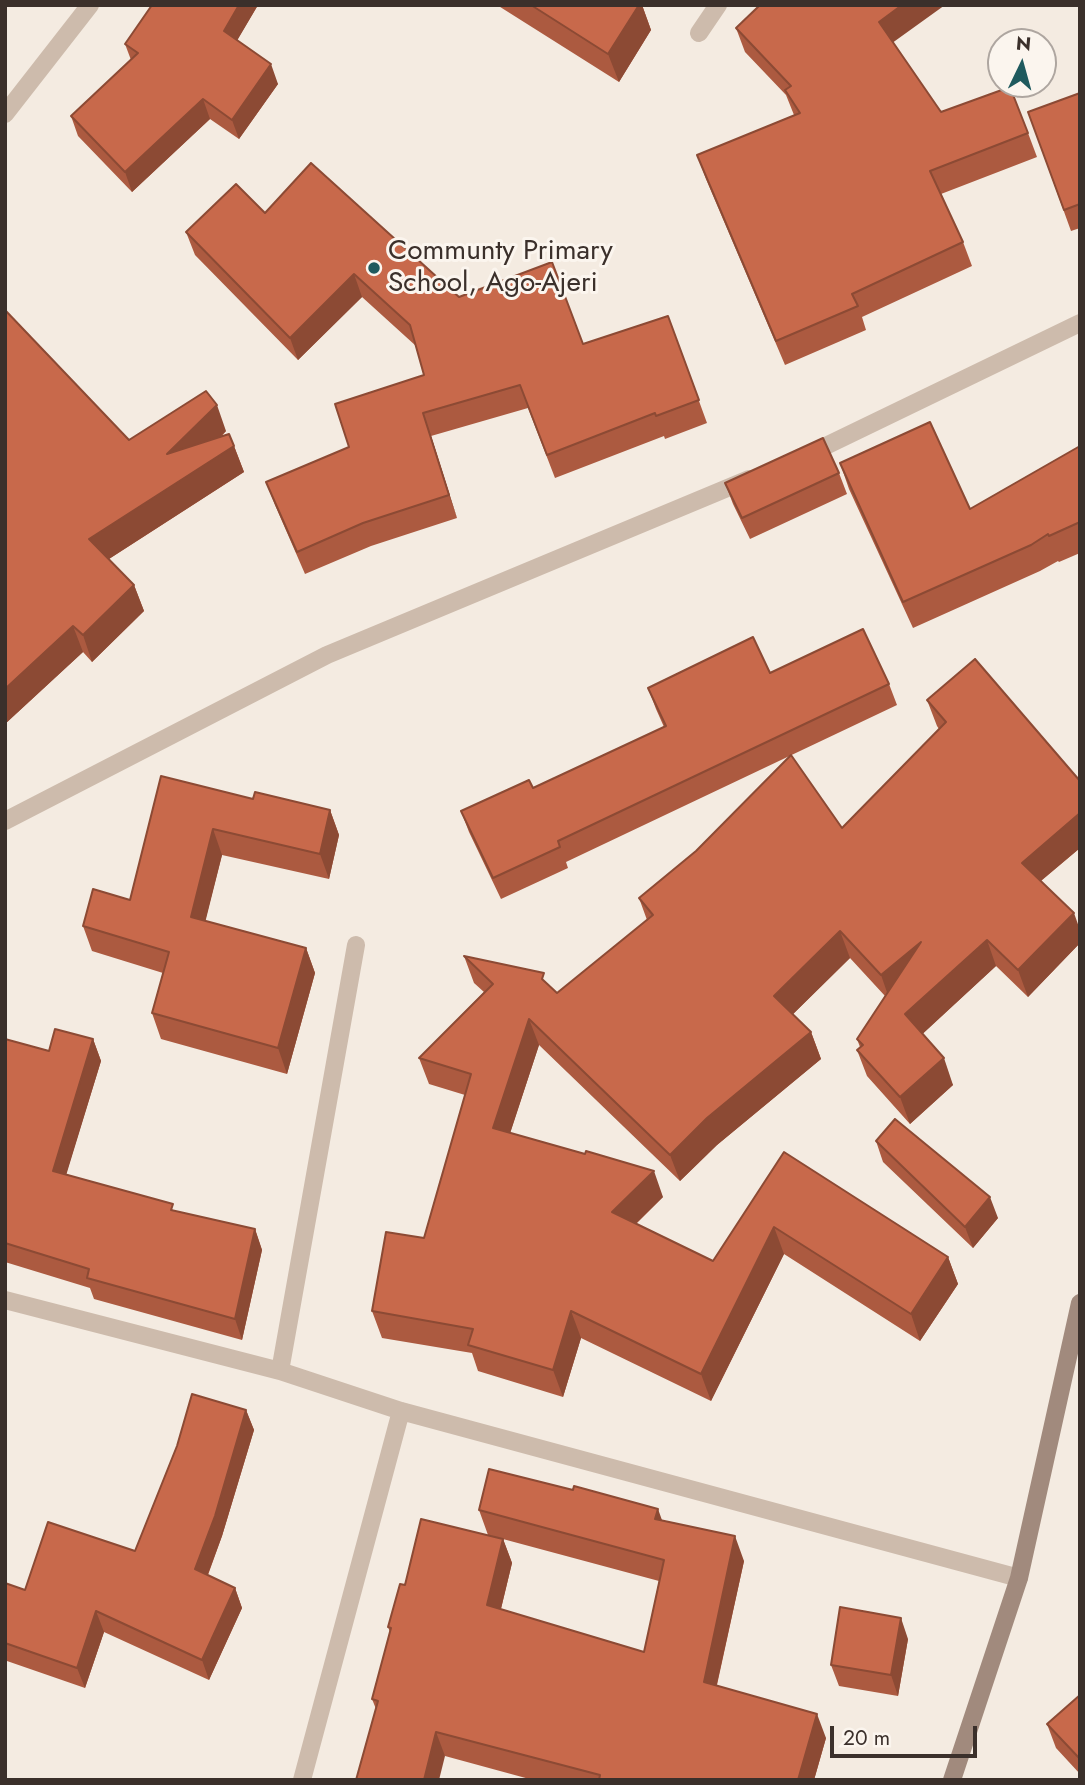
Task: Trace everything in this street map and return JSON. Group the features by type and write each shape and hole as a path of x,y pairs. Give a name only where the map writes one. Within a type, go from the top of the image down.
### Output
{"main road":[{"path":"952,1780 1019,1578 1080,1303"}],"street":[{"path":"5,114 90,5"},
{"path":"699,33 718,5"},
{"path":"796,460 1080,323"},
{"path":"5,821 327,655 771,470"},
{"path":"280,1371 356,945"},
{"path":"5,1300 280,1371 401,1411 1019,1578"},
{"path":"302,1780 401,1411"}],"building":[{"path":"152,5 239,5 224,31 271,64 232,120 203,99 125,172 71,116 138,53 125,44"},
{"path":"531,5 639,5 608,54"},
{"path":"760,5 902,5 879,22 941,112 987,95 987,98 1014,98 1028,133 930,171 963,242 852,294 858,306 776,341 697,155 800,113 785,90 791,86 736,28"},
{"path":"1080,93 1080,204 1064,210 1028,112"},
{"path":"311,163 459,297 552,262 583,344 668,316 699,400 656,416 655,413 547,455 520,385 423,413 449,495 363,523 297,552 266,482 349,447 335,404 424,375 410,325 354,274 290,338 186,232 236,184 265,213"},
{"path":"5,310 129,440 206,391 217,405 167,454 229,434 234,446 89,539 134,585 83,635 73,626 5,689"},
{"path":"930,422 970,509 1080,446 1080,522 1049,536 1048,534 1031,545 903,602 840,463"},
{"path":"823,438 839,473 742,518 725,483"},
{"path":"863,629 889,684 558,841 560,847 493,878 461,811 529,780 533,788 666,726 648,688 753,637 770,673"},
{"path":"975,659 1080,781 1080,813 1022,863 1074,913 1018,970 987,940 905,1014 944,1058 900,1097 857,1050 863,1045 857,1039 921,942 881,975 840,931 774,996 811,1032 707,1118 670,1155 529,1019 493,1128 654,1171 612,1212 713,1261 784,1152 948,1257 911,1314 774,1227 701,1374 571,1311 553,1370 468,1345 473,1329 372,1311 386,1232 424,1238 471,1074 419,1058 493,984 464,956 544,973 542,979 557,993 653,915 639,898 696,851 791,755 842,828 946,722 927,700"},
{"path":"161,776 253,799 255,792 330,810 320,854 213,829 191,917 306,948 278,1048 152,1013 169,952 83,926 93,889 130,900"},
{"path":"55,1029 93,1039 53,1171 173,1204 171,1210 255,1229 235,1319 87,1278 89,1269 5,1243 5,1039 49,1051"},
{"path":"895,1119 990,1197 965,1227 876,1141"},
{"path":"192,1394 246,1410 215,1516 195,1569 235,1588 202,1660 96,1611 77,1668 5,1643 5,1583 25,1590 48,1522 135,1551 177,1446"},
{"path":"489,1469 573,1490 574,1486 658,1509 655,1519 735,1536 704,1682 817,1714 798,1780 599,1780 600,1775 436,1732 424,1780 356,1780 378,1701 372,1699 391,1628 388,1627 400,1584 405,1585 421,1519 503,1539 487,1605 644,1652 664,1560 479,1510"},
{"path":"840,1607 901,1618 891,1675 831,1665"},
{"path":"1080,1695 1080,1759 1047,1724"}],"place":[{"name":"Communty Primary School, Ago-Ajeri","path":"374,268"}]}
